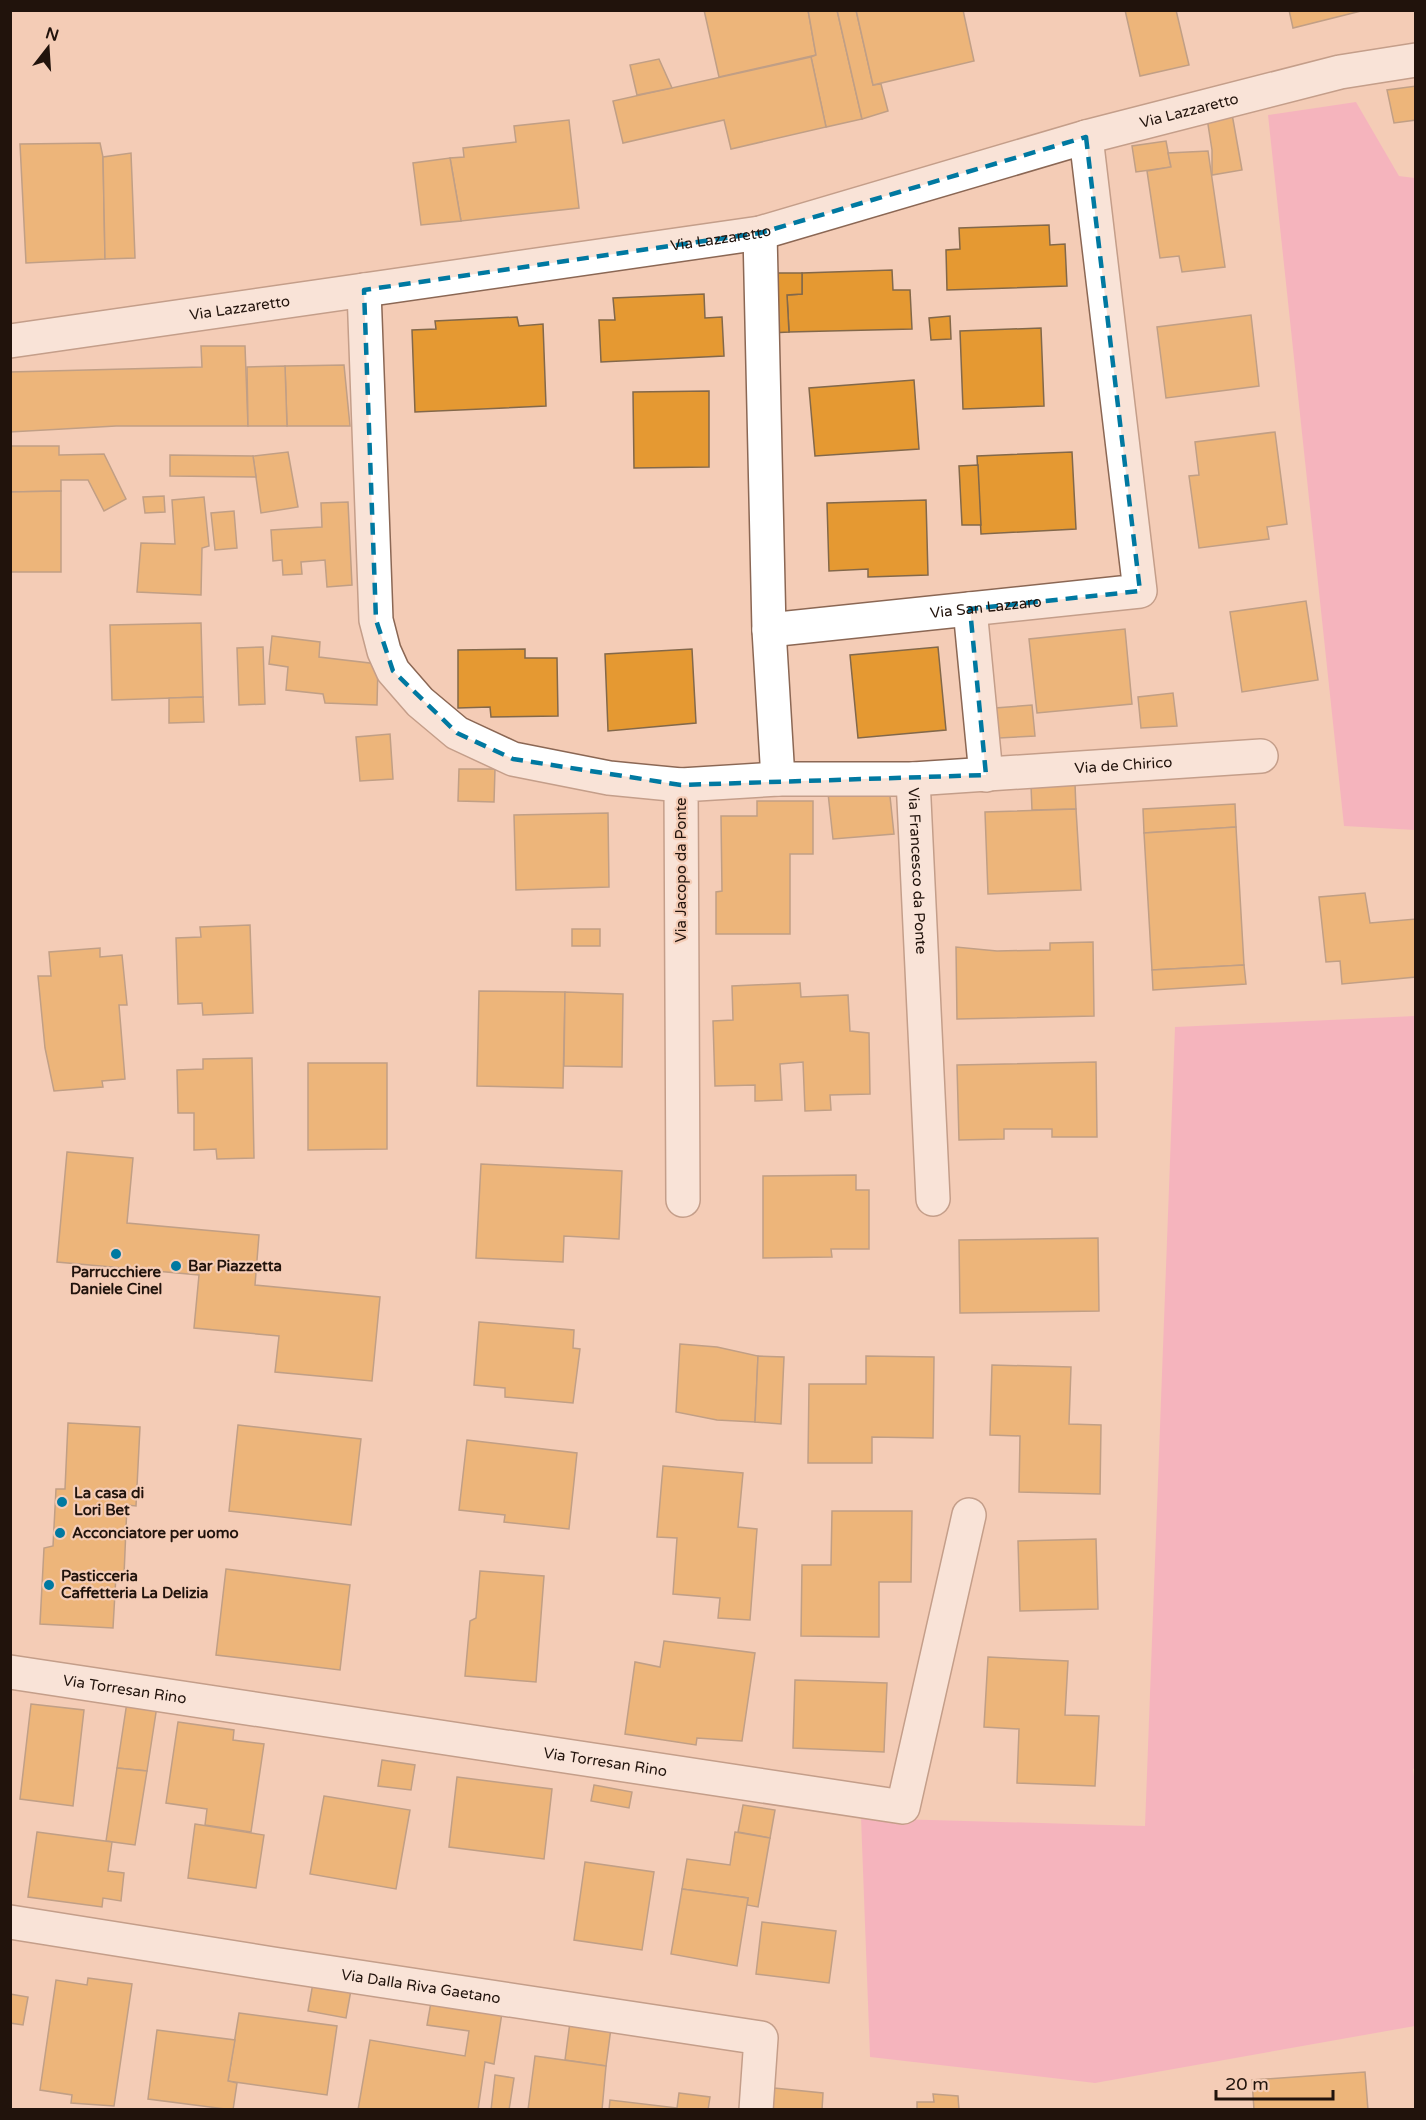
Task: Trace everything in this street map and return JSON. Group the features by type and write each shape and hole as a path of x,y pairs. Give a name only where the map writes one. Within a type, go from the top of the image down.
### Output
{"street":[{"name":"Via Lazzaretto","path":"10,341 760,233 1086,137 1340,72 1416,60"},
{"name":"Via San Lazzaro","path":"769,630 1140,591 1086,137"},
{"path":"760,233 769,630 778,778"},
{"path":"364,290 376,620 384,651 393,671 420,702 457,733 513,759 609,778 681,786"},
{"path":"970,609 986,775"},
{"name":"Via de Chirico","path":"986,775 1261,756"},
{"name":"Via Francesco da Ponte","path":"933,1199 913,779 986,775"},
{"name":"Via Jacopo da Ponte","path":"683,1200 681,786 778,778 913,779"},
{"name":"Via Torresan Rino","path":"10,1672 903,1808 969,1515"},
{"name":"Via Dalla Riva Gaetano","path":"10,1922 761,2038 756,2109"}],"highlighted area":[{"path":"1086,137 1140,591 970,609 986,775 681,785 513,759 457,733 393,671 376,620 364,290 760,233"}],"shaded area":[{"path":"1356,102 1399,176 1415,178 1415,830 1344,826 1268,115"},
{"path":"1415,1016 1416,1768 1413,1769 1416,1792 1415,2026 1095,2083 870,2057 861,1818 1145,1826 1175,1027"}],"building":[{"path":"704,10 808,10 816,55 719,77"},
{"path":"808,10 837,10 862,119 826,127 811,57 816,55"},
{"path":"837,10 856,10 873,85 881,84 888,111 862,119"},
{"path":"856,10 963,10 974,61 873,85"},
{"path":"1125,10 1176,10 1189,65 1140,76"},
{"path":"1289,10 1365,10 1293,28"},
{"path":"811,57 826,127 731,149 724,120 623,143 613,101"},
{"path":"659,59 672,88 637,95 630,65"},
{"path":"1416,86 1416,120 1394,123 1387,90"},
{"path":"1232,114 1242,170 1212,175 1212,150 1207,118"},
{"path":"569,120 579,208 461,221 450,158 464,157 463,148 516,142 514,126"},
{"path":"1166,141 1171,167 1136,172 1132,146"},
{"path":"100,143 103,157 105,259 26,263 20,144"},
{"path":"1208,151 1225,267 1182,272 1179,256 1160,258 1147,171 1171,167 1168,153"},
{"path":"131,153 135,258 105,259 103,157"},
{"path":"450,158 461,221 421,225 413,163"},
{"path":"1049,225 1050,245 1065,244 1067,286 947,290 946,250 960,249 959,228"},
{"path":"892,270 893,290 910,290 912,329 789,332 787,295 802,294 802,273"},
{"path":"769,273 802,273 802,294 787,295 789,332 770,333"},
{"path":"704,294 705,318 722,317 724,356 601,362 599,320 615,320 613,298"},
{"path":"1251,315 1259,386 1166,398 1157,327"},
{"path":"950,316 951,339 931,340 929,318"},
{"path":"517,317 519,326 543,324 546,406 415,412 412,330 436,329 435,321"},
{"path":"1041,328 1044,406 963,409 960,331"},
{"path":"201,346 245,346 248,426 116,426 10,432 10,372 202,367"},
{"path":"344,365 350,426 287,426 285,366"},
{"path":"285,366 287,426 248,426 247,367"},
{"path":"914,380 919,449 815,456 809,388"},
{"path":"709,391 709,467 634,468 633,392"},
{"path":"1275,432 1287,524 1267,527 1269,539 1199,548 1189,476 1199,475 1195,442"},
{"path":"10,446 59,446 59,455 104,454 126,499 104,511 88,480 61,480 61,491 10,492"},
{"path":"288,452 298,507 261,513 253,456"},
{"path":"1072,452 1076,529 981,534 977,456"},
{"path":"170,455 253,456 256,477 170,476"},
{"path":"978,465 981,525 962,525 959,466"},
{"path":"61,491 61,572 10,572 10,492"},
{"path":"164,496 165,512 145,513 143,497"},
{"path":"204,497 209,546 202,548 201,595 137,592 141,543 175,544 172,500"},
{"path":"926,500 928,575 868,577 868,569 829,571 827,503"},
{"path":"348,502 352,585 327,587 325,560 301,562 302,574 283,575 282,560 273,561 271,530 322,527 321,503"},
{"path":"234,511 237,548 215,550 211,513"},
{"path":"1306,601 1318,680 1242,692 1230,612"},
{"path":"201,623 203,697 112,700 110,625"},
{"path":"1125,629 1132,704 1037,713 1029,639"},
{"path":"272,636 320,642 319,657 378,664 377,705 325,703 323,694 286,690 288,667 269,664"},
{"path":"263,647 265,704 239,705 237,648"},
{"path":"938,647 946,730 858,738 850,655"},
{"path":"525,649 525,658 557,658 558,716 491,717 490,707 458,708 458,650"},
{"path":"692,649 696,723 608,731 605,654"},
{"path":"1173,693 1177,726 1141,728 1138,697"},
{"path":"203,697 204,722 169,723 169,698"},
{"path":"1032,705 1035,736 999,738 995,708"},
{"path":"390,734 393,779 360,781 356,737"},
{"path":"459,769 495,769 494,802 458,801"},
{"path":"1075,784 1076,809 1032,810 1031,786"},
{"path":"889,787 894,834 833,839 828,793"},
{"path":"757,801 813,801 813,854 790,854 790,934 716,934 716,892 722,891 721,816 757,816"},
{"path":"1235,804 1236,827 1144,833 1143,809"},
{"path":"1076,809 1081,890 988,894 985,812"},
{"path":"608,813 609,887 516,890 514,815"},
{"path":"1236,827 1244,965 1152,970 1144,833"},
{"path":"1365,893 1370,923 1416,919 1416,977 1342,984 1340,961 1326,962 1319,897"},
{"path":"250,925 253,1013 203,1015 202,1003 178,1004 176,938 201,937 200,927"},
{"path":"572,929 600,929 600,946 572,946"},
{"path":"1093,942 1094,1016 957,1019 956,947 997,951 1050,950 1050,943"},
{"path":"100,948 100,957 122,955 127,1005 119,1005 125,1079 102,1081 103,1087 54,1091 45,1048 38,976 51,976 49,952"},
{"path":"1244,965 1246,984 1153,990 1152,970"},
{"path":"800,983 801,997 848,995 850,1031 869,1033 870,1094 830,1095 831,1110 805,1111 803,1062 780,1064 782,1100 755,1101 755,1085 715,1086 713,1021 733,1020 732,986"},
{"path":"479,991 565,992 563,1088 477,1086"},
{"path":"565,992 623,994 622,1067 564,1066"},
{"path":"252,1058 254,1158 217,1159 216,1149 194,1150 194,1113 178,1113 177,1070 203,1069 203,1059"},
{"path":"1096,1062 1097,1137 1052,1137 1052,1129 1004,1129 1004,1139 959,1140 957,1065"},
{"path":"308,1063 387,1063 387,1149 308,1150"},
{"path":"67,1152 133,1158 127,1223 259,1235 255,1285 380,1297 372,1381 275,1372 279,1336 194,1328 199,1275 57,1262"},
{"path":"481,1164 622,1171 619,1239 564,1236 563,1262 476,1258"},
{"path":"856,1175 856,1190 869,1190 869,1249 831,1249 832,1257 763,1258 763,1176"},
{"path":"1098,1238 1099,1311 960,1313 959,1240"},
{"path":"479,1322 574,1330 573,1348 580,1349 573,1403 505,1397 505,1388 474,1385"},
{"path":"680,1344 717,1347 758,1356 755,1422 717,1420 676,1412"},
{"path":"758,1356 784,1357 781,1424 755,1422"},
{"path":"866,1356 934,1357 933,1438 872,1437 872,1463 808,1463 809,1384 866,1384"},
{"path":"992,1365 1071,1367 1069,1424 1101,1425 1100,1494 1019,1492 1020,1436 990,1435"},
{"path":"68,1423 140,1427 136,1506 127,1505 124,1575 116,1575 113,1628 40,1624 44,1548 53,1546 56,1489 65,1489"},
{"path":"238,1425 361,1439 351,1525 229,1511"},
{"path":"467,1440 577,1453 569,1529 504,1522 505,1515 459,1510"},
{"path":"663,1466 743,1473 738,1527 757,1529 750,1620 718,1618 720,1598 673,1594 677,1538 657,1537"},
{"path":"832,1511 912,1511 911,1582 879,1582 879,1637 801,1636 802,1565 831,1565"},
{"path":"1096,1539 1098,1609 1020,1611 1018,1541"},
{"path":"226,1569 350,1585 340,1670 216,1655"},
{"path":"480,1571 544,1576 536,1682 465,1676 470,1621 476,1618"},
{"path":"664,1641 755,1653 742,1741 697,1738 696,1745 625,1734 635,1662 660,1667"},
{"path":"988,1657 1068,1661 1065,1715 1099,1716 1095,1786 1017,1783 1019,1729 984,1727"},
{"path":"795,1680 887,1683 884,1752 793,1748"},
{"path":"127,1702 157,1706 147,1771 117,1768"},
{"path":"31,1704 84,1710 73,1806 20,1799"},
{"path":"178,1722 234,1730 233,1740 264,1744 251,1832 205,1825 207,1809 166,1803"},
{"path":"382,1760 415,1765 411,1790 378,1786"},
{"path":"117,1768 147,1771 135,1845 106,1841"},
{"path":"457,1777 552,1789 544,1859 449,1847"},
{"path":"594,1785 632,1792 629,1808 591,1801"},
{"path":"324,1796 410,1810 396,1889 310,1874"},
{"path":"743,1805 775,1810 770,1838 738,1832"},
{"path":"195,1824 264,1835 256,1888 188,1878"},
{"path":"37,1832 112,1842 108,1871 124,1873 121,1901 103,1898 102,1907 28,1897"},
{"path":"735,1832 770,1838 758,1907 747,1905 748,1898 682,1889 687,1859 730,1865"},
{"path":"585,1862 654,1872 642,1950 574,1940"},
{"path":"682,1889 748,1898 737,1966 671,1954"},
{"path":"762,1922 836,1931 829,1983 756,1974"},
{"path":"88,1978 132,1984 114,2106 71,2103 72,2095 40,2090 56,1980 87,1985"},
{"path":"313,1983 351,1990 346,2018 308,2011"},
{"path":"10,1994 28,1997 23,2025 10,2023"},
{"path":"431,2002 502,2013 494,2064 485,2062 478,2110 358,2110 370,2040 465,2056 469,2031 427,2025"},
{"path":"239,2013 337,2026 327,2095 228,2081"},
{"path":"570,2022 611,2028 606,2066 565,2060"},
{"path":"157,2030 235,2040 228,2081 237,2083 233,2110 148,2099"},
{"path":"535,2056 606,2066 602,2110 528,2110"},
{"path":"1365,2072 1368,2110 1254,2110 1252,2080"},
{"path":"495,2075 514,2078 509,2110 491,2110"},
{"path":"774,2088 823,2093 822,2110 771,2110"},
{"path":"679,2093 710,2097 708,2110 609,2110 610,2100 677,2108"},
{"path":"933,2094 958,2096 959,2110 917,2110 917,2102 934,2102"}],"place":[{"name":"Parrucchiere Daniele Cinel","path":"116,1254"},
{"name":"Bar Piazzetta","path":"176,1266"},
{"name":"La casa di Lori Bet","path":"62,1502"},
{"name":"Acconciatore per uomo","path":"60,1533"},
{"name":"Pasticceria Caffetteria La Delizia","path":"49,1585"}]}
